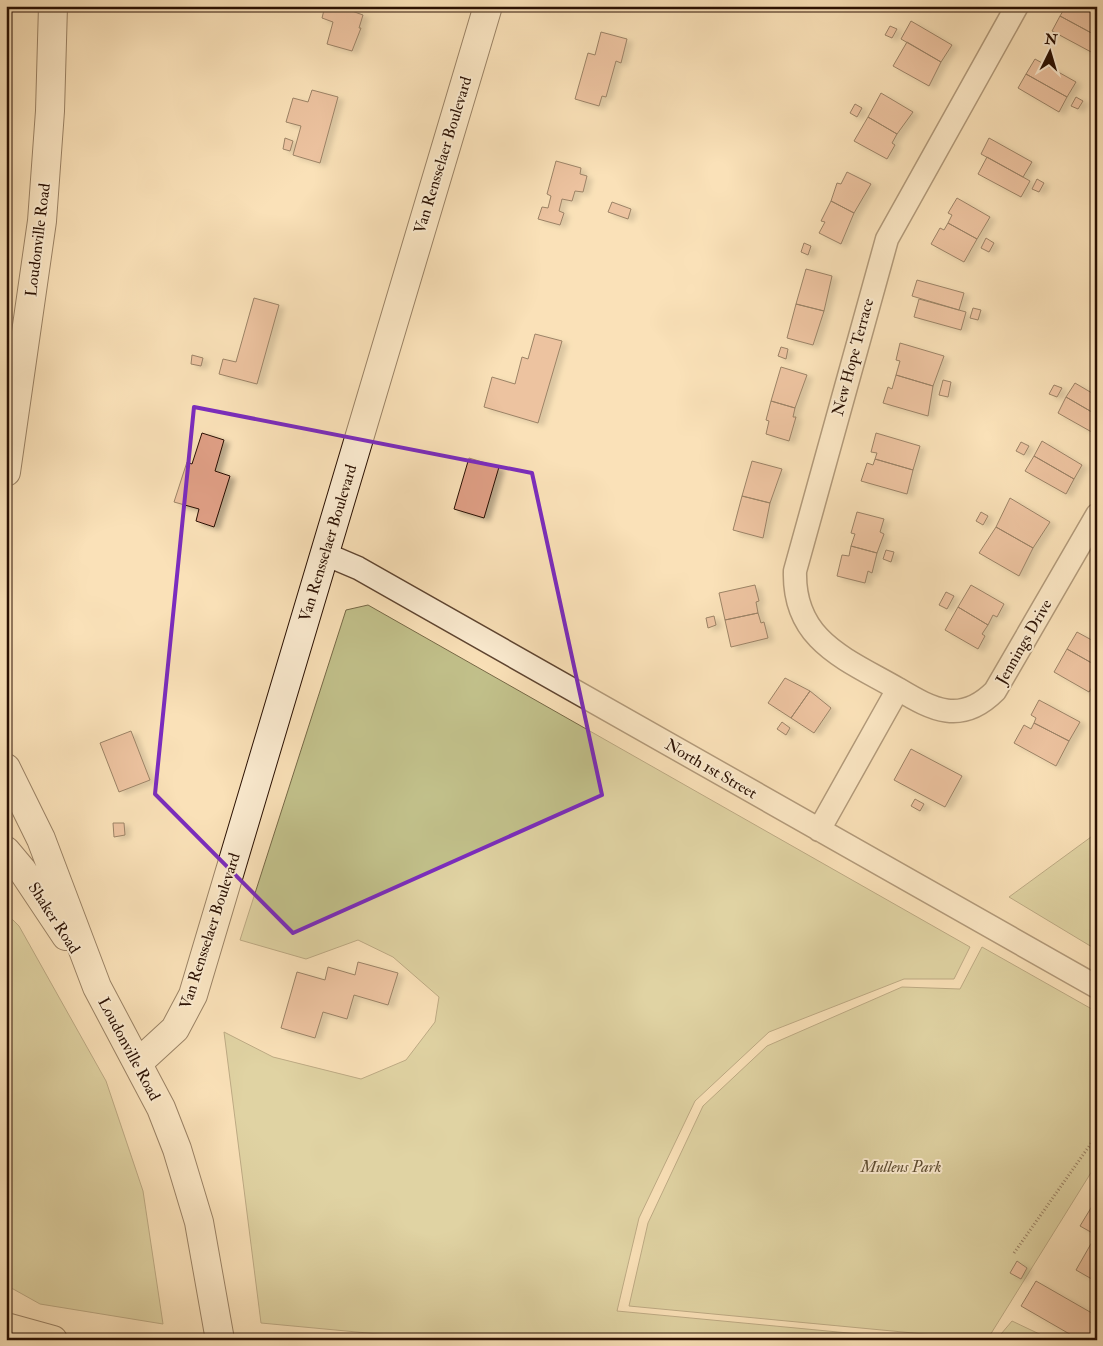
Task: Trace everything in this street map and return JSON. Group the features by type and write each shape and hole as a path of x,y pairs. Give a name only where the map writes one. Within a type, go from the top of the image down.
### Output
{"highway":[{"path":"6,1327 53,1340"}],"street":[{"name":"Loudonville Road","path":"6,472 42,221 50,111 53,6"},
{"name":"Van Rensselaer Boulevard","path":"138,1063 174,1029 193,995 488,6"},
{"name":"New Hope Terrace","path":"898,689 837,654 818,639 810,629 799,607 796,595 795,571 886,239 1017,6"},
{"name":"Jennings Drive","path":"898,689 932,708 946,711 971,708 988,698 1001,683 1097,515"},
{"name":"North 1st Street","path":"324,554 358,568 1097,987"},
{"path":"819,830 898,689"},
{"name":"Loudonville Road","path":"6,768 42,839 97,988 161,1108 188,1182 211,1281 220,1340"},
{"name":"Shaker Road","path":"6,852 22,870 72,944 97,988"}],"path":[{"path":"1014,1253 1097,1135"}],"highlighted area":[{"path":"194,407 532,473 602,795 293,933 155,794"}],"green space":[{"path":"368,605 970,947 954,979 904,979 769,1032 695,1101 639,1218 617,1311 922,1340 442,1340 261,1323 224,1032 273,1057 361,1079 406,1060 435,1022 439,997 393,957 358,940 306,959 240,940 346,610"},
{"path":"1097,827 1097,950 1009,897 1091,837"},
{"path":"6,913 19,926 106,1081 143,1191 163,1324 40,1304 6,1285"},
{"name":"Mullens Park","path":"982,947 1097,1012 1097,1163 987,1340 629,1306 648,1223 703,1106 767,1046 902,987 960,989"},
{"path":"1012,1321 1052,1340 996,1340"}],"building":[{"path":"325,6 338,6 363,15 359,28 361,28 352,51 327,44 333,22 322,18"},
{"path":"1066,6 1079,6 1097,16 1097,36 1060,16"},
{"path":"1060,16 1097,36 1097,46 1093,53 1052,31"},
{"path":"911,21 952,45 941,62 901,39"},
{"path":"890,26 897,29 892,38 885,35"},
{"path":"601,32 627,39 621,63 616,61 606,97 602,96 599,106 575,99 588,53 595,55"},
{"path":"907,42 941,62 929,86 893,66"},
{"path":"1035,59 1076,82 1067,97 1026,74"},
{"path":"1026,74 1067,97 1059,112 1018,88"},
{"path":"312,90 338,97 320,163 293,155 301,126 286,122 293,98 308,102"},
{"path":"881,93 913,112 897,134 868,117"},
{"path":"1076,97 1083,101 1078,109 1071,106"},
{"path":"855,104 862,108 857,117 850,113"},
{"path":"868,117 897,134 892,143 895,145 887,159 854,141"},
{"path":"285,138 293,141 290,151 283,149"},
{"path":"989,138 1032,162 1023,177 981,154"},
{"path":"987,157 1030,181 1021,197 978,174"},
{"path":"556,161 581,168 580,174 587,176 583,192 575,191 572,201 562,199 559,211 564,213 560,225 538,219 542,207 548,208 551,196 547,194"},
{"path":"847,172 871,184 854,213 831,201 837,183 841,184"},
{"path":"1037,179 1044,183 1039,192 1032,189"},
{"path":"957,198 990,217 977,239 948,223 952,215 948,213"},
{"path":"831,201 854,213 841,244 819,233 825,222 821,221"},
{"path":"612,202 631,209 628,219 608,212"},
{"path":"948,223 977,239 964,262 931,244 940,228 944,230"},
{"path":"986,238 994,243 989,252 981,248"},
{"path":"804,243 811,246 808,255 801,252"},
{"path":"806,269 832,276 824,311 796,304"},
{"path":"917,280 964,293 959,310 912,296"},
{"path":"254,298 279,305 257,384 219,374 223,359 236,362"},
{"path":"919,299 966,312 961,330 914,317"},
{"path":"796,304 824,311 813,345 787,338"},
{"path":"973,308 981,310 978,320 970,318"},
{"path":"535,334 562,341 538,423 484,407 492,377 515,384 522,357 528,359"},
{"path":"900,343 944,356 933,386 896,375 900,361 896,360"},
{"path":"781,347 788,349 786,359 778,356"},
{"path":"192,355 203,358 201,366 191,364"},
{"path":"781,367 807,375 795,408 771,401"},
{"path":"896,375 933,386 928,416 883,403 888,387 892,389"},
{"path":"943,380 951,382 948,397 939,395"},
{"path":"1075,383 1097,396 1097,415 1066,397"},
{"path":"1054,385 1062,388 1057,397 1049,394"},
{"path":"1066,397 1097,415 1097,435 1058,413"},
{"path":"771,401 795,408 793,417 796,417 789,441 766,434 769,421 766,420"},
{"path":"202,433 224,440 215,471 230,476 214,527 196,521 199,509 174,502 187,462 192,464"},
{"path":"876,433 920,446 913,470 875,459 877,453 871,452"},
{"path":"1042,441 1082,465 1074,479 1034,456"},
{"path":"1021,442 1029,446 1024,455 1016,451"},
{"path":"1034,456 1074,479 1066,494 1025,471"},
{"path":"469,458 499,467 484,518 454,509"},
{"path":"875,459 913,470 907,494 861,481 867,463 873,465"},
{"path":"752,461 782,469 770,503 742,496"},
{"path":"742,496 770,503 763,538 733,530"},
{"path":"1010,498 1050,522 1033,548 996,527"},
{"path":"857,512 884,519 880,532 884,534 877,553 851,546 855,534 851,533"},
{"path":"981,512 988,516 983,525 976,521"},
{"path":"996,527 1033,548 1019,576 979,553"},
{"path":"851,546 877,553 872,573 868,571 865,583 837,576 842,555 849,556"},
{"path":"886,550 894,552 891,562 883,559"},
{"path":"755,585 759,601 756,602 758,613 725,620 719,593"},
{"path":"971,585 1004,604 997,617 993,615 988,625 958,607"},
{"path":"946,592 954,596 947,609 939,605"},
{"path":"958,607 988,625 982,634 985,636 978,649 945,630"},
{"path":"758,613 761,623 764,622 768,638 731,647 725,620"},
{"path":"714,616 716,625 708,628 706,618"},
{"path":"1077,632 1097,643 1097,666 1067,649"},
{"path":"1067,649 1097,666 1097,679 1089,692 1054,672"},
{"path":"785,678 810,691 791,718 768,703"},
{"path":"810,691 831,708 814,733 791,718"},
{"path":"1039,700 1080,722 1069,741 1034,723 1036,718 1031,715"},
{"path":"782,722 790,728 786,735 777,729"},
{"path":"1034,723 1069,741 1056,766 1014,743 1024,725 1031,729"},
{"path":"131,731 150,780 119,792 100,743"},
{"path":"911,749 962,776 945,807 894,780"},
{"path":"915,799 924,804 920,811 911,806"},
{"path":"113,823 124,823 125,835 114,837"},
{"path":"358,962 398,973 388,1005 354,995 347,1019 323,1012 315,1038 281,1028 297,972 325,980 328,967 355,975"},
{"path":"1097,1198 1097,1282 1076,1270 1096,1235 1080,1226"},
{"path":"1017,1261 1027,1268 1021,1279 1010,1273"},
{"path":"1036,1281 1097,1316 1097,1340 1080,1340 1021,1306"}]}
